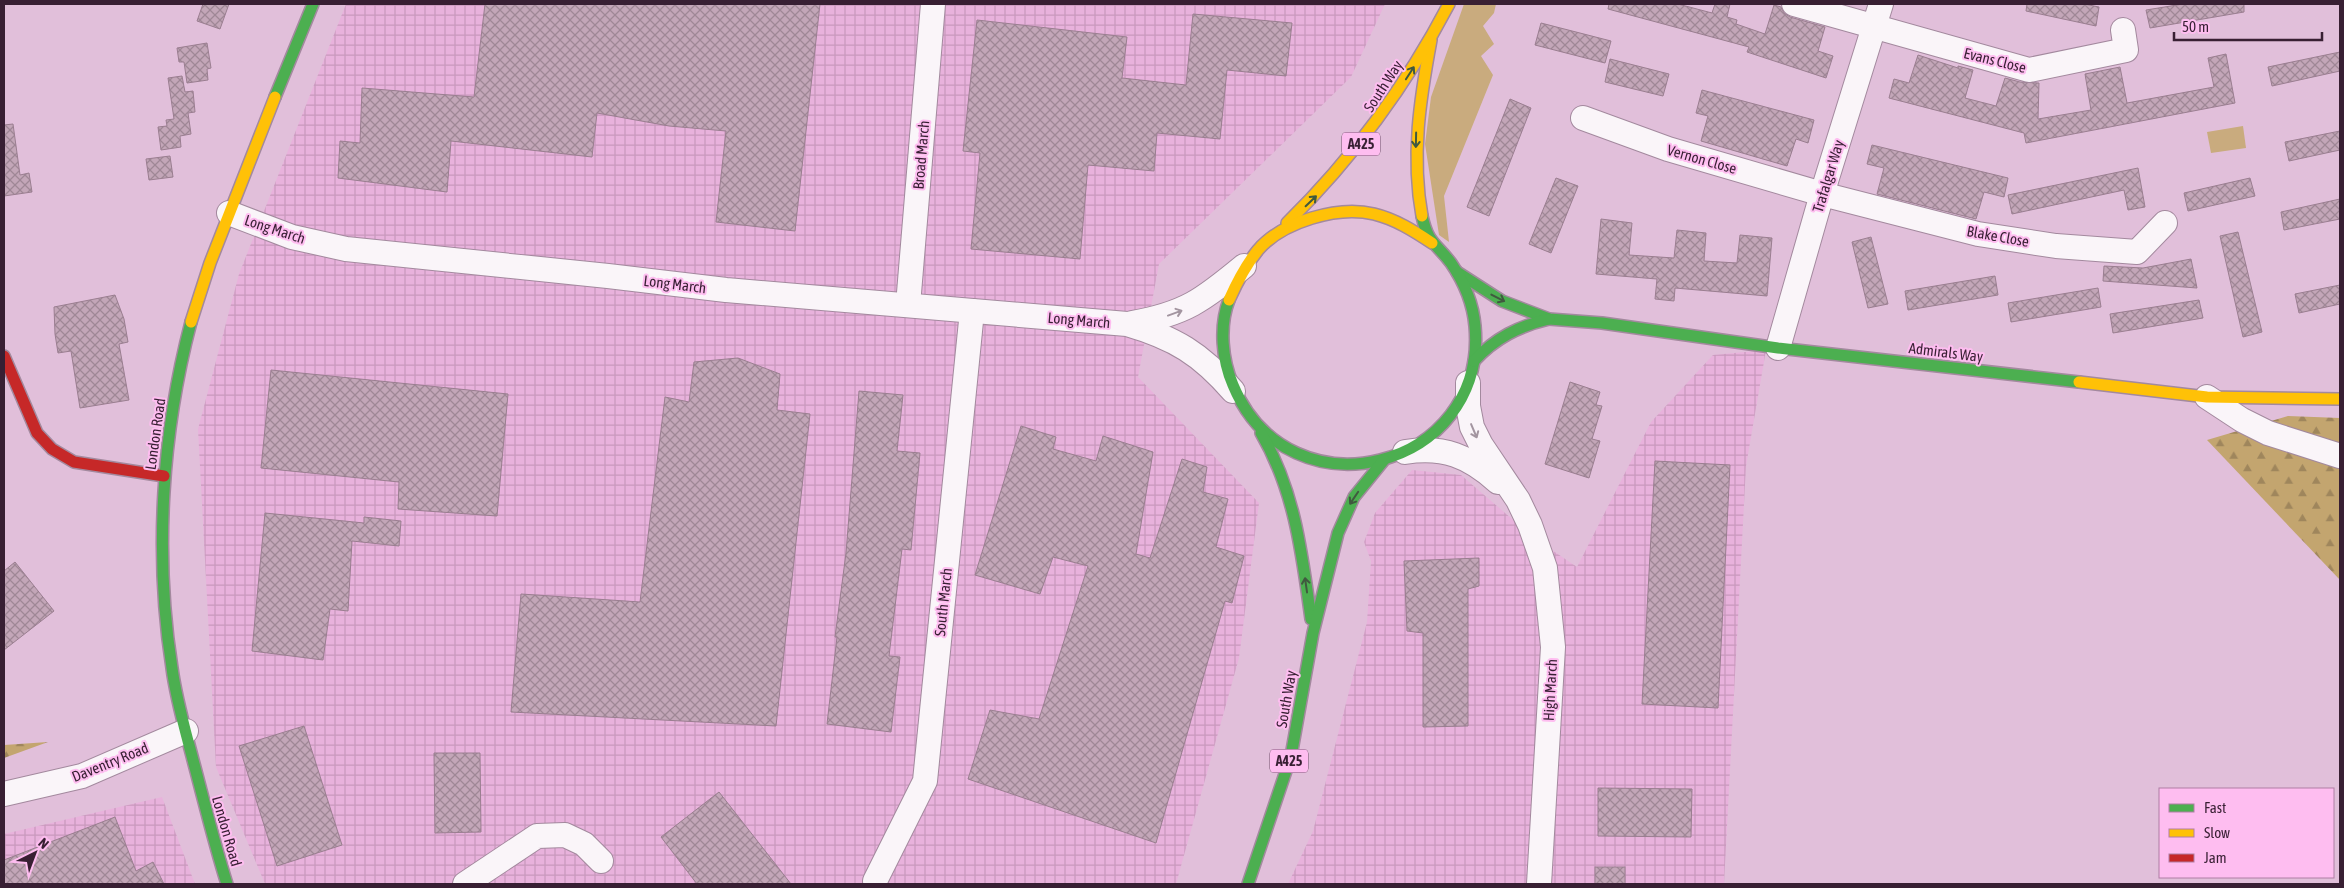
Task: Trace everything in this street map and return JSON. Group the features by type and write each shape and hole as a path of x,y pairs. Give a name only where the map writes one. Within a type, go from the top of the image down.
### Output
{"main road":[{"name":"London Road","path":"227,884 214,845 170,659 164,559 164,476 170,425 181,367 200,294 229,213 313,4"},
{"name":"South Way","path":"1275,235 1323,189 1377,123 1431,40 1449,4"},
{"name":"South Way","path":"1431,40 1419,109 1416,162 1423,215 1432,243"},
{"path":"1338,212 1372,214 1404,224 1432,243 1457,272 1467,293 1473,315 1476,338 1470,372 1457,404 1443,424 1425,440 1395,456 1355,465 1317,460 1298,454 1273,440 1251,419 1233,391 1224,359 1222,327 1230,295 1244,266 1275,235 1305,219 1338,212"},
{"name":"Admirals Way","path":"1457,272 1482,290 1502,301 1549,319 1602,323 1778,348 2207,398 2340,399"},
{"name":"Admirals Way","path":"1470,372 1484,348 1506,332 1520,326 1549,319"},
{"path":"4,356 37,433 52,449 74,462 164,476"},
{"name":"South Way","path":"1251,419 1274,454 1290,496 1313,633"},
{"name":"South Way","path":"1248,884 1291,756 1313,633 1342,520 1354,497 1395,456"}],"street":[{"name":"Broad March","path":"908,306 933,4"},
{"path":"1794,4 1874,26"},
{"name":"Trafalgar Way","path":"1778,348 1822,194 1881,4"},
{"name":"Evans Close","path":"1874,26 2029,70 2126,50 2123,30"},
{"name":"Vernon Close","path":"1583,118 1668,150 1822,194"},
{"name":"Blake Close","path":"1822,194 1978,234 2056,246 2137,252 2165,223"},
{"name":"Long March","path":"229,213 292,237 346,249 726,290 1128,324 1160,334 1191,350 1206,362 1233,391"},
{"name":"Long March","path":"1128,324 1176,313 1193,305 1210,294 1244,266"},
{"name":"South March","path":"875,881 924,781 972,311"},
{"name":"High March","path":"1470,372 1468,406 1472,427 1481,445 1518,500 1530,525 1545,568 1553,647 1540,884"},
{"path":"2207,398 2242,420 2268,433 2340,456"},
{"name":"High March","path":"1395,456 1433,450 1467,459 1484,470 1518,500"},
{"name":"Daventry Road","path":"4,794 82,776 186,731"},
{"path":"465,884 537,836 565,835 584,844 601,861"}],"shaded area":[{"path":"346,4 1385,4 1351,77 1159,264 1138,377 1259,503 1239,658 1176,884 265,884 216,767 198,429 239,274"},
{"path":"1464,4 1496,4 1494,13 1483,26 1494,44 1481,56 1493,75 1444,196 1449,242 1439,235 1425,144 1431,97"},
{"path":"2243,126 2246,148 2211,153 2207,132"},
{"path":"1766,350 1746,466 1724,884 1288,884 1313,831 1367,622 1371,561 1364,542 1375,513 1412,470 1461,475 1534,538 1577,567 1651,422 1713,355"},
{"path":"162,797 195,884 4,884 4,834"}],"green space":[{"path":"2288,416 2340,418 2340,580 2207,440"},
{"path":"48,742 4,758 4,745"}],"building":[{"path":"203,4 229,4 220,29 197,21"},
{"path":"485,4 820,4 795,231 716,222 726,131 669,126 597,113 592,157 451,141 447,192 338,178 340,141 360,143 362,88 474,97"},
{"path":"1609,4 1678,4 1712,13 1715,4 1730,4 1727,17 1737,20 1736,24 1765,34 1774,5 1781,7 1784,13 1790,17 1825,27 1818,51 1833,56 1826,78 1747,52 1749,47 1608,9"},
{"path":"2027,4 2084,4 2099,7 2096,26 2026,11"},
{"path":"2183,4 2244,4 2244,12 2150,28 2146,10"},
{"path":"1193,14 1292,23 1286,76 1227,70 1220,139 1157,133 1154,171 1088,165 1080,259 971,249 980,153 963,151 977,20 1127,37 1122,78 1186,85"},
{"path":"1541,23 1611,41 1605,63 1535,45"},
{"path":"207,43 211,68 207,69 208,80 187,83 184,62 179,62 177,48"},
{"path":"2340,52 2340,71 2272,86 2268,67"},
{"path":"2226,54 2235,103 2026,143 2024,133 1889,98 1894,79 1909,83 1918,55 1958,68 1958,66 1973,70 1965,98 1996,106 2005,78 2020,82 2039,83 2038,119 2091,110 2085,74 2120,67 2127,103 2214,87 2208,58"},
{"path":"1610,59 1669,74 1663,96 1605,82"},
{"path":"182,76 185,92 193,91 195,112 188,113 191,134 180,136 181,147 161,150 158,127 167,126 166,120 174,119 168,78"},
{"path":"1702,90 1814,120 1808,143 1796,139 1787,166 1701,141 1708,116 1696,113"},
{"path":"1510,99 1531,108 1489,216 1467,207"},
{"path":"13,124 20,175 29,173 32,192 4,196 4,125"},
{"path":"2340,131 2340,150 2289,161 2285,142"},
{"path":"1872,145 2008,178 2004,197 1984,192 1976,219 1877,194 1884,168 1867,164"},
{"path":"170,156 173,177 149,180 146,159"},
{"path":"2138,168 2145,207 2128,210 2124,190 2012,214 2008,195"},
{"path":"1556,178 1578,186 1551,253 1529,244"},
{"path":"2250,178 2255,196 2188,211 2184,193"},
{"path":"2340,199 2340,219 2284,230 2281,212"},
{"path":"1601,219 1632,223 1629,255 1674,258 1677,230 1706,233 1704,261 1737,263 1740,235 1772,238 1767,296 1675,288 1674,301 1655,299 1657,279 1596,274"},
{"path":"2238,232 2262,332 2243,337 2220,236"},
{"path":"1871,237 1888,304 1868,308 1852,242"},
{"path":"2191,259 2197,288 2103,281 2104,266 2143,268"},
{"path":"1995,276 1998,295 1908,310 1905,291"},
{"path":"2340,285 2340,304 2299,313 2295,294"},
{"path":"2098,288 2101,307 2011,322 2008,303"},
{"path":"115,295 124,319 128,342 119,344 129,400 80,408 71,351 58,353 54,307"},
{"path":"2199,300 2203,318 2113,333 2110,314"},
{"path":"738,358 780,374 777,410 810,414 776,726 511,712 521,594 640,602 665,397 689,402 694,362"},
{"path":"271,370 508,394 497,516 398,509 399,482 261,468"},
{"path":"1570,382 1600,392 1596,405 1602,406 1592,439 1600,441 1589,478 1545,464"},
{"path":"859,391 903,395 897,451 920,453 911,550 902,549 889,656 900,657 891,732 827,724 837,637 835,637 846,553"},
{"path":"1021,426 1056,437 1053,449 1096,461 1103,436 1153,452 1136,554 1150,558 1182,459 1207,467 1203,492 1228,499 1216,547 1244,556 1232,603 1225,601 1156,843 968,779 990,710 1039,719 1088,566 1053,557 1040,594 975,575"},
{"path":"1655,461 1730,465 1718,708 1642,704"},
{"path":"265,513 364,523 364,517 401,521 399,546 352,541 348,611 330,609 323,660 252,651"},
{"path":"1479,558 1479,586 1468,589 1468,726 1423,727 1423,633 1407,631 1404,561"},
{"path":"15,562 54,611 4,650 4,571"},
{"path":"304,726 342,845 277,866 239,746"},
{"path":"434,753 480,753 481,832 435,833"},
{"path":"1598,788 1692,789 1691,837 1598,836"},
{"path":"719,792 791,884 697,884 661,837"},
{"path":"115,817 136,871 153,862 164,884 4,884 4,860"},
{"path":"1595,867 1625,867 1625,884 1595,884"}],"traffic: fast":[{"path":"275,97 313,4"},
{"path":"1229,300 1223,332 1226,365 1233,385 1260,427 1296,453 1338,464 1380,460 1419,444 1451,415 1471,375 1475,326 1470,301 1464,285 1451,263 1430,238 1422,216"},
{"path":"1457,272 1502,301 1549,319 1602,323 1778,348 2079,382"},
{"path":"1474,361 1499,339 1518,329 1549,319"},
{"path":"191,322 173,406 167,450 162,537 163,581 166,625 176,691 209,822 227,884"},
{"path":"1261,433 1273,455 1289,500 1300,547 1311,619"},
{"path":"1248,884 1291,756 1313,633 1338,533 1354,497 1384,460"}],"traffic: slow":[{"path":"1287,223 1334,173 1377,120 1415,64 1449,4"},
{"path":"1422,216 1417,171 1418,128 1431,40"},
{"path":"191,322 210,263 275,97"},
{"path":"1229,300 1249,262 1268,240 1281,231 1312,218 1344,212 1374,214 1397,222 1432,243"},
{"path":"2079,382 2207,397 2340,399"}],"traffic: jam":[{"path":"4,356 37,433 52,449 74,462 164,476"}]}
